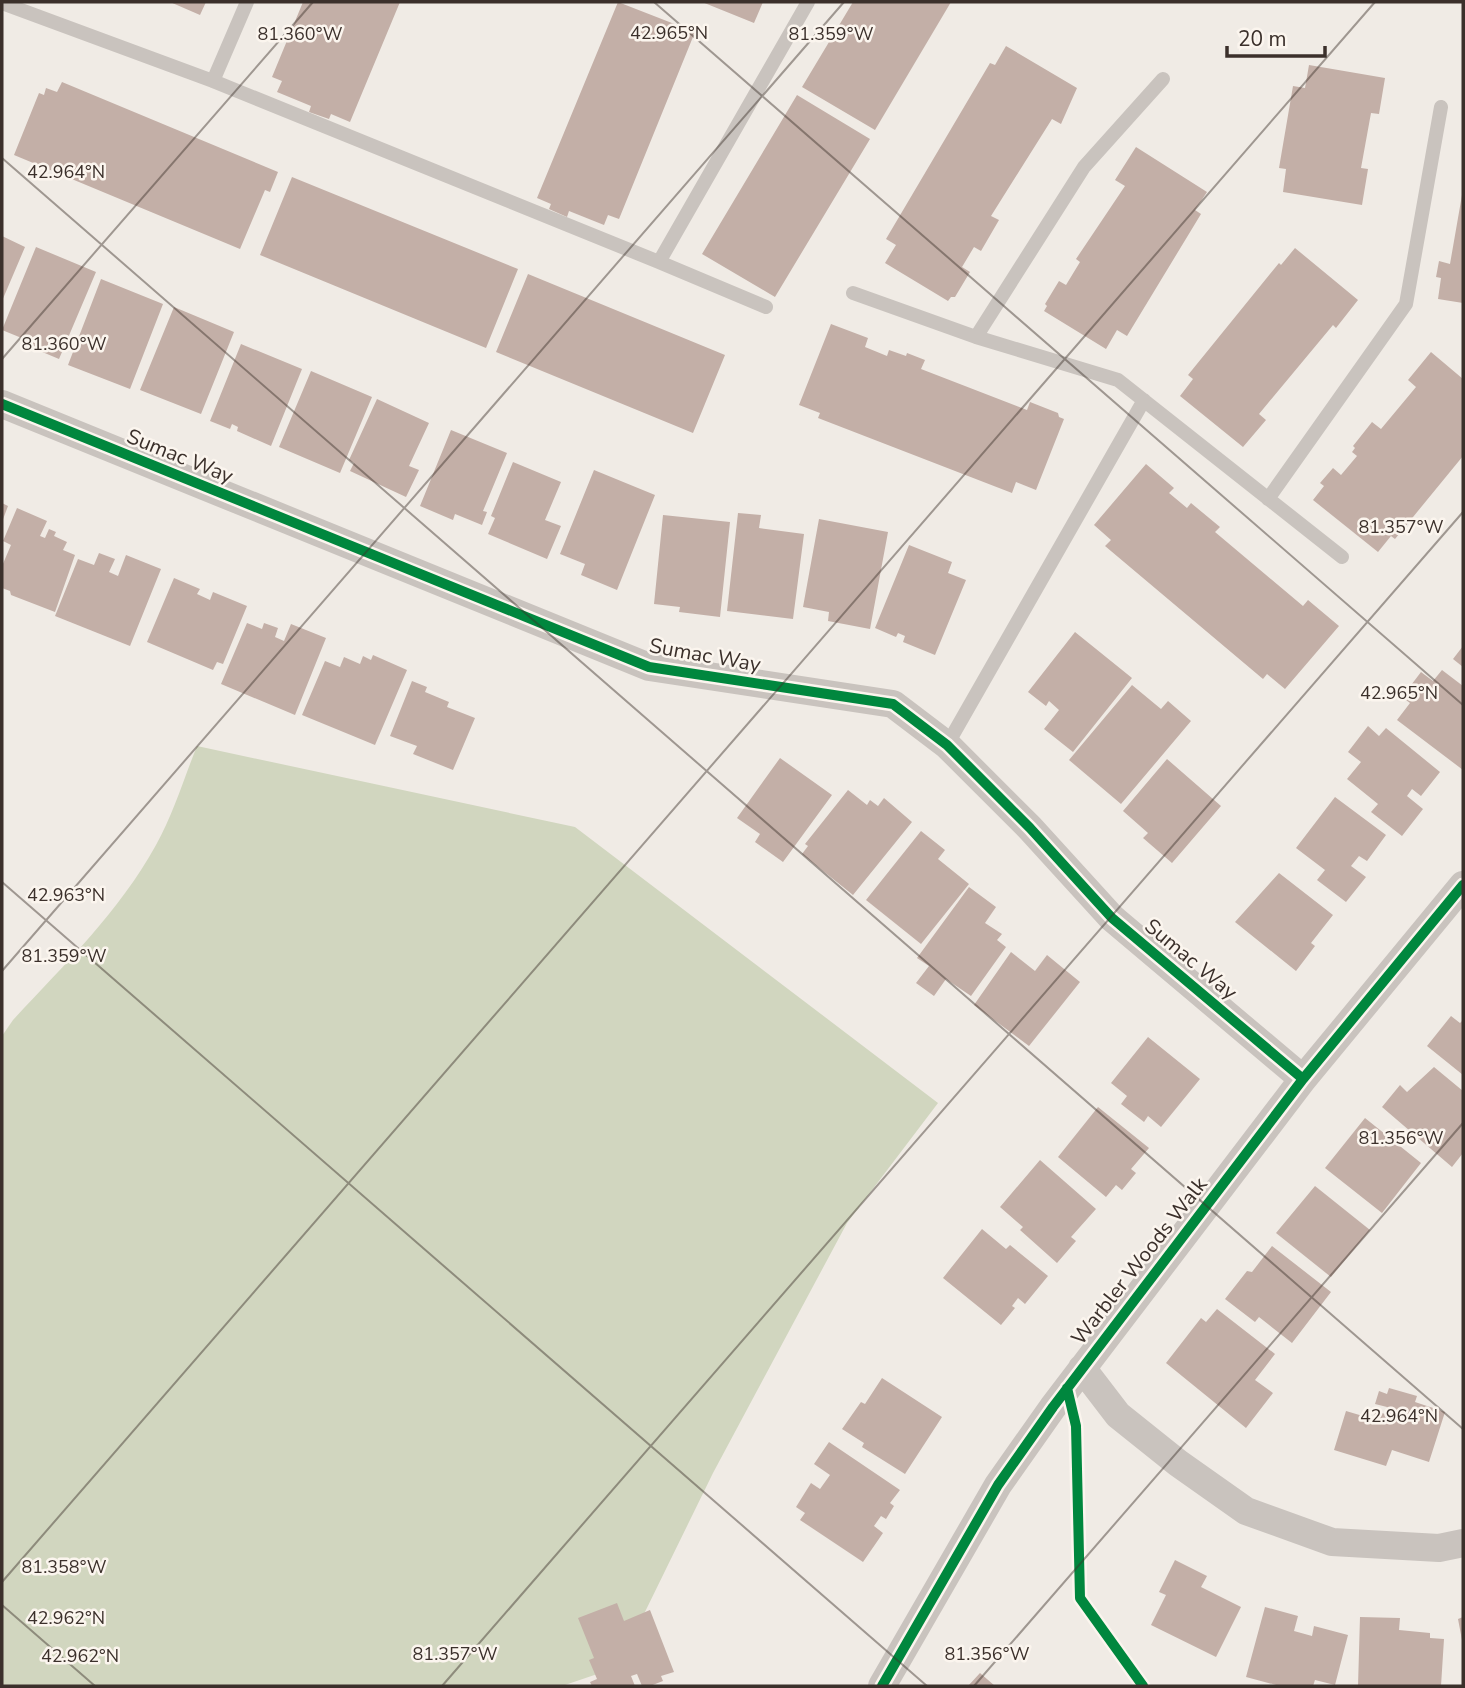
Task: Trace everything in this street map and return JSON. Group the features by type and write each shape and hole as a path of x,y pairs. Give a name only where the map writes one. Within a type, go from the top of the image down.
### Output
{"street":[{"name":"Sumac Way","path":"2,404 649,667 893,704 947,745 1030,828 1112,918 1304,1079"},
{"name":"Warbler Woods Walk","path":"882,1686 998,1485 1082,1368 1304,1079 1463,885"},
{"name":"Warbler Woods Walk","path":"1082,1368 1118,1415 1178,1463 1246,1511 1332,1542 1439,1548 1463,1543"}],"lane":[{"path":"214,80 247,2"},
{"path":"659,262 808,2"},
{"path":"2,4 214,80 766,307"},
{"path":"976,337 1084,167 1163,79"},
{"path":"1268,499 1406,304 1441,107"},
{"path":"853,293 976,337 1118,380 1342,557"},
{"path":"947,745 1144,400"}],"green space":[{"path":"197,746 575,827 938,1103 847,1223 713,1473 618,1667 562,1686 2,1686 2,1036 13,1020 108,915 141,870 168,821"}],"building":[{"path":"170,2 206,2 200,15"},
{"path":"303,2 400,2 350,122 331,114 329,119 309,112 311,106 277,92 282,81 272,77"},
{"path":"618,2 695,32 619,219 608,215 604,225 569,211 567,217 549,209 551,204 537,198"},
{"path":"702,2 763,2 754,23"},
{"path":"853,2 951,2 875,130 802,87"},
{"path":"1006,46 1077,88 1061,124 1052,119 991,216 999,220 981,251 974,247 962,267 970,272 955,297 948,301 885,263 896,245 886,239 990,63 995,65"},
{"path":"1309,65 1385,78 1379,114 1371,113 1361,168 1368,169 1362,205 1283,192 1286,169 1279,168 1293,86 1305,88"},
{"path":"62,82 278,172 270,192 265,190 240,249 14,155 39,93 44,95 46,88 57,92"},
{"path":"797,95 870,139 775,297 702,254"},
{"path":"1136,147 1207,192 1195,210 1201,214 1127,336 1117,330 1106,349 1044,311 1047,306 1045,304 1059,281 1066,285 1080,262 1076,259 1125,186 1115,180"},
{"path":"292,177 518,269 486,348 260,255"},
{"path":"1462,195 1463,303 1438,299 1441,278 1436,277 1439,261 1450,264"},
{"path":"2,236 25,247 2,301"},
{"path":"36,247 96,272 59,359 28,346 29,341 2,330"},
{"path":"1295,248 1358,300 1336,328 1333,325 1259,414 1266,420 1243,447 1180,396 1193,379 1188,375 1279,263 1281,265"},
{"path":"528,274 725,355 693,433 496,352"},
{"path":"101,279 163,304 130,389 68,365"},
{"path":"174,307 234,332 201,414 140,390"},
{"path":"831,324 868,338 865,347 887,356 889,350 906,356 907,353 925,360 921,369 1027,410 1030,402 1058,413 1059,417 1064,419 1036,490 1016,482 1012,493 818,418 820,413 799,405"},
{"path":"241,344 302,369 271,446 237,431 238,427 232,424 230,429 210,421"},
{"path":"1431,352 1463,379 1463,456 1395,539 1391,536 1378,552 1313,500 1324,486 1320,483 1333,468 1341,475 1357,456 1352,452 1355,448 1353,446 1372,422 1381,429 1416,387 1408,380"},
{"path":"311,371 372,397 340,473 279,447"},
{"path":"377,399 429,423 409,466 419,470 406,497 350,471 354,463 349,460"},
{"path":"451,430 507,453 483,511 487,512 482,525 455,514 453,520 420,506"},
{"path":"513,462 561,482 545,520 561,526 547,559 488,534 495,518 491,516"},
{"path":"1146,464 1174,488 1169,493 1187,508 1191,503 1220,527 1215,532 1303,606 1308,600 1339,626 1285,689 1267,674 1263,679 1105,546 1111,540 1094,525"},
{"path":"594,470 655,495 617,590 581,575 585,564 560,554"},
{"path":"2,503 8,506 2,522"},
{"path":"17,508 47,521 40,536 45,538 49,529 56,532 54,536 67,542 63,550 75,555 55,612 11,595 10,591 2,588 2,566 11,545 3,541"},
{"path":"738,513 761,515 759,528 804,534 793,619 727,611"},
{"path":"663,515 730,522 720,617 679,612 680,607 654,604"},
{"path":"819,519 888,532 870,629 828,621 829,612 803,607"},
{"path":"909,545 952,562 948,573 966,580 935,655 903,642 905,636 898,633 896,637 875,628"},
{"path":"99,553 115,559 109,572 118,576 126,555 161,569 130,646 55,616 78,559 94,565"},
{"path":"174,578 200,589 197,594 210,600 213,592 247,606 223,664 217,662 213,670 147,642"},
{"path":"247,623 262,629 264,623 278,628 275,637 284,641 291,624 326,638 295,715 221,684"},
{"path":"1075,632 1132,678 1073,752 1044,729 1059,710 1049,701 1046,706 1028,692"},
{"path":"1463,646 1463,667 1453,659"},
{"path":"373,655 407,670 375,745 302,715 325,661 340,667 344,657 360,664 363,656 371,660"},
{"path":"1442,670 1463,686 1463,770 1397,720 1410,703 1402,697 1421,672 1433,681"},
{"path":"412,681 427,687 425,692 449,702 447,707 475,718 453,770 413,754 417,746 390,736"},
{"path":"1132,685 1161,709 1168,701 1191,721 1121,804 1069,760"},
{"path":"1368,726 1379,736 1386,728 1440,772 1421,796 1412,789 1407,796 1423,809 1402,836 1371,812 1378,804 1347,779 1361,762 1348,752"},
{"path":"780,758 832,795 783,862 755,842 760,834 737,818"},
{"path":"1167,759 1221,806 1172,863 1143,838 1148,833 1123,811"},
{"path":"848,790 867,805 870,800 878,806 884,798 912,822 853,895 802,854 808,846 805,844"},
{"path":"1335,797 1386,835 1367,861 1359,856 1351,866 1366,877 1346,902 1317,880 1325,870 1296,848"},
{"path":"921,831 945,850 938,859 969,884 921,944 866,900"},
{"path":"1279,873 1333,915 1311,943 1315,946 1296,971 1235,922"},
{"path":"969,887 996,907 985,923 1002,934 997,940 1006,947 971,996 946,979 934,996 916,983 929,966 917,958"},
{"path":"1011,952 1035,971 1047,955 1080,982 1029,1046 974,1005"},
{"path":"1451,1016 1460,1023 1463,1020 1463,1075 1427,1046"},
{"path":"1148,1037 1200,1079 1161,1127 1148,1116 1144,1122 1121,1104 1127,1096 1111,1083"},
{"path":"1434,1067 1463,1091 1463,1153 1452,1167 1382,1107 1400,1085 1407,1092"},
{"path":"1098,1107 1149,1148 1131,1169 1136,1173 1122,1190 1116,1185 1106,1197 1058,1157"},
{"path":"1365,1118 1421,1163 1382,1213 1325,1168"},
{"path":"1040,1160 1096,1209 1071,1237 1076,1241 1057,1263 1020,1230 1023,1227 1000,1207"},
{"path":"1315,1186 1370,1230 1331,1277 1276,1233"},
{"path":"982,1229 1006,1249 1010,1245 1048,1276 1025,1304 1018,1298 1012,1306 1015,1308 1001,1325 943,1278"},
{"path":"1272,1246 1331,1292 1292,1343 1259,1317 1255,1322 1225,1299 1247,1271 1252,1272"},
{"path":"1217,1309 1275,1354 1255,1380 1273,1393 1246,1428 1166,1363 1201,1318 1206,1322"},
{"path":"882,1378 942,1417 905,1474 862,1447 864,1443 842,1429 861,1402 865,1404"},
{"path":"1389,1388 1417,1396 1415,1402 1445,1412 1429,1462 1392,1450 1386,1466 1334,1450 1346,1411 1373,1419 1376,1411 1385,1414 1387,1407 1375,1404 1379,1391 1387,1394"},
{"path":"829,1442 900,1490 890,1503 894,1506 886,1519 881,1516 874,1526 883,1533 863,1562 800,1520 805,1513 796,1507 811,1483 820,1489 830,1475 814,1464"},
{"path":"1175,1560 1207,1576 1201,1587 1241,1607 1216,1657 1151,1625 1166,1595 1159,1592"},
{"path":"617,1603 624,1621 650,1610 674,1672 661,1676 663,1681 642,1686 637,1674 631,1676 635,1686 592,1686 590,1682 597,1679 589,1660 594,1658 578,1618"},
{"path":"1265,1607 1298,1616 1294,1631 1312,1636 1314,1626 1348,1635 1335,1685 1315,1680 1313,1686 1280,1686 1246,1677"},
{"path":"1360,1617 1400,1618 1399,1630 1430,1633 1430,1638 1444,1639 1441,1686 1358,1686"},
{"path":"1463,1617 1463,1640 1462,1640 1458,1619"},
{"path":"980,1673 995,1686 968,1686"}],"cycle path":[{"path":"2,404 649,667 893,704 947,745 1030,828 1112,918 1303,1079"},
{"path":"882,1686 998,1485 1053,1407 1303,1079 1463,885"},
{"path":"1067,1388 1076,1426 1080,1598 1143,1686"}]}
